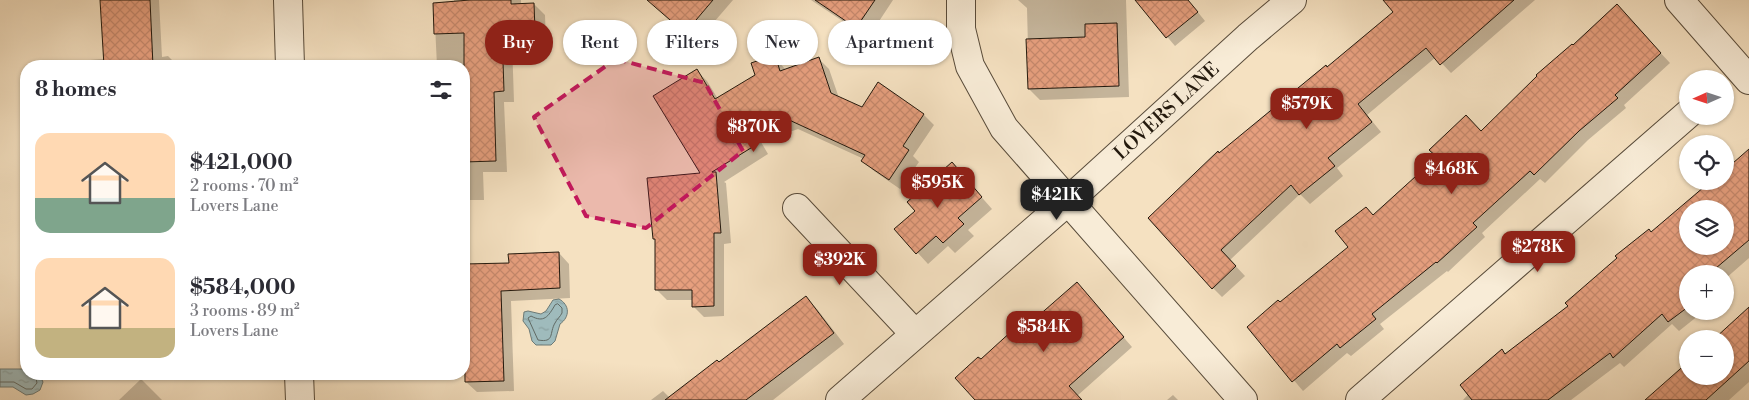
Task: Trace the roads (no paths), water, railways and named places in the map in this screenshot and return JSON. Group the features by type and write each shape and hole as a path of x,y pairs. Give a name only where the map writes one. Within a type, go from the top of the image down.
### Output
{"street":[{"path":"288,0 290,60"},
{"path":"961,0 962,28 970,66 1004,128 1243,400"},
{"name":"LOVERS LANE","path":"840,400 1292,0"},
{"path":"1679,0 1740,72"},
{"path":"1360,400 1679,122"},
{"path":"797,208 915,334"},
{"path":"299,380 300,400"}],"water":[{"path":"559,299 567,308 567,315 560,324 555,341 551,345 536,345 532,341 529,329 523,321 524,312 541,314 546,311 553,300"},
{"path":"0,369 20,369 20,380 42,380 43,382 40,390 26,395 13,387 0,387"}]}
